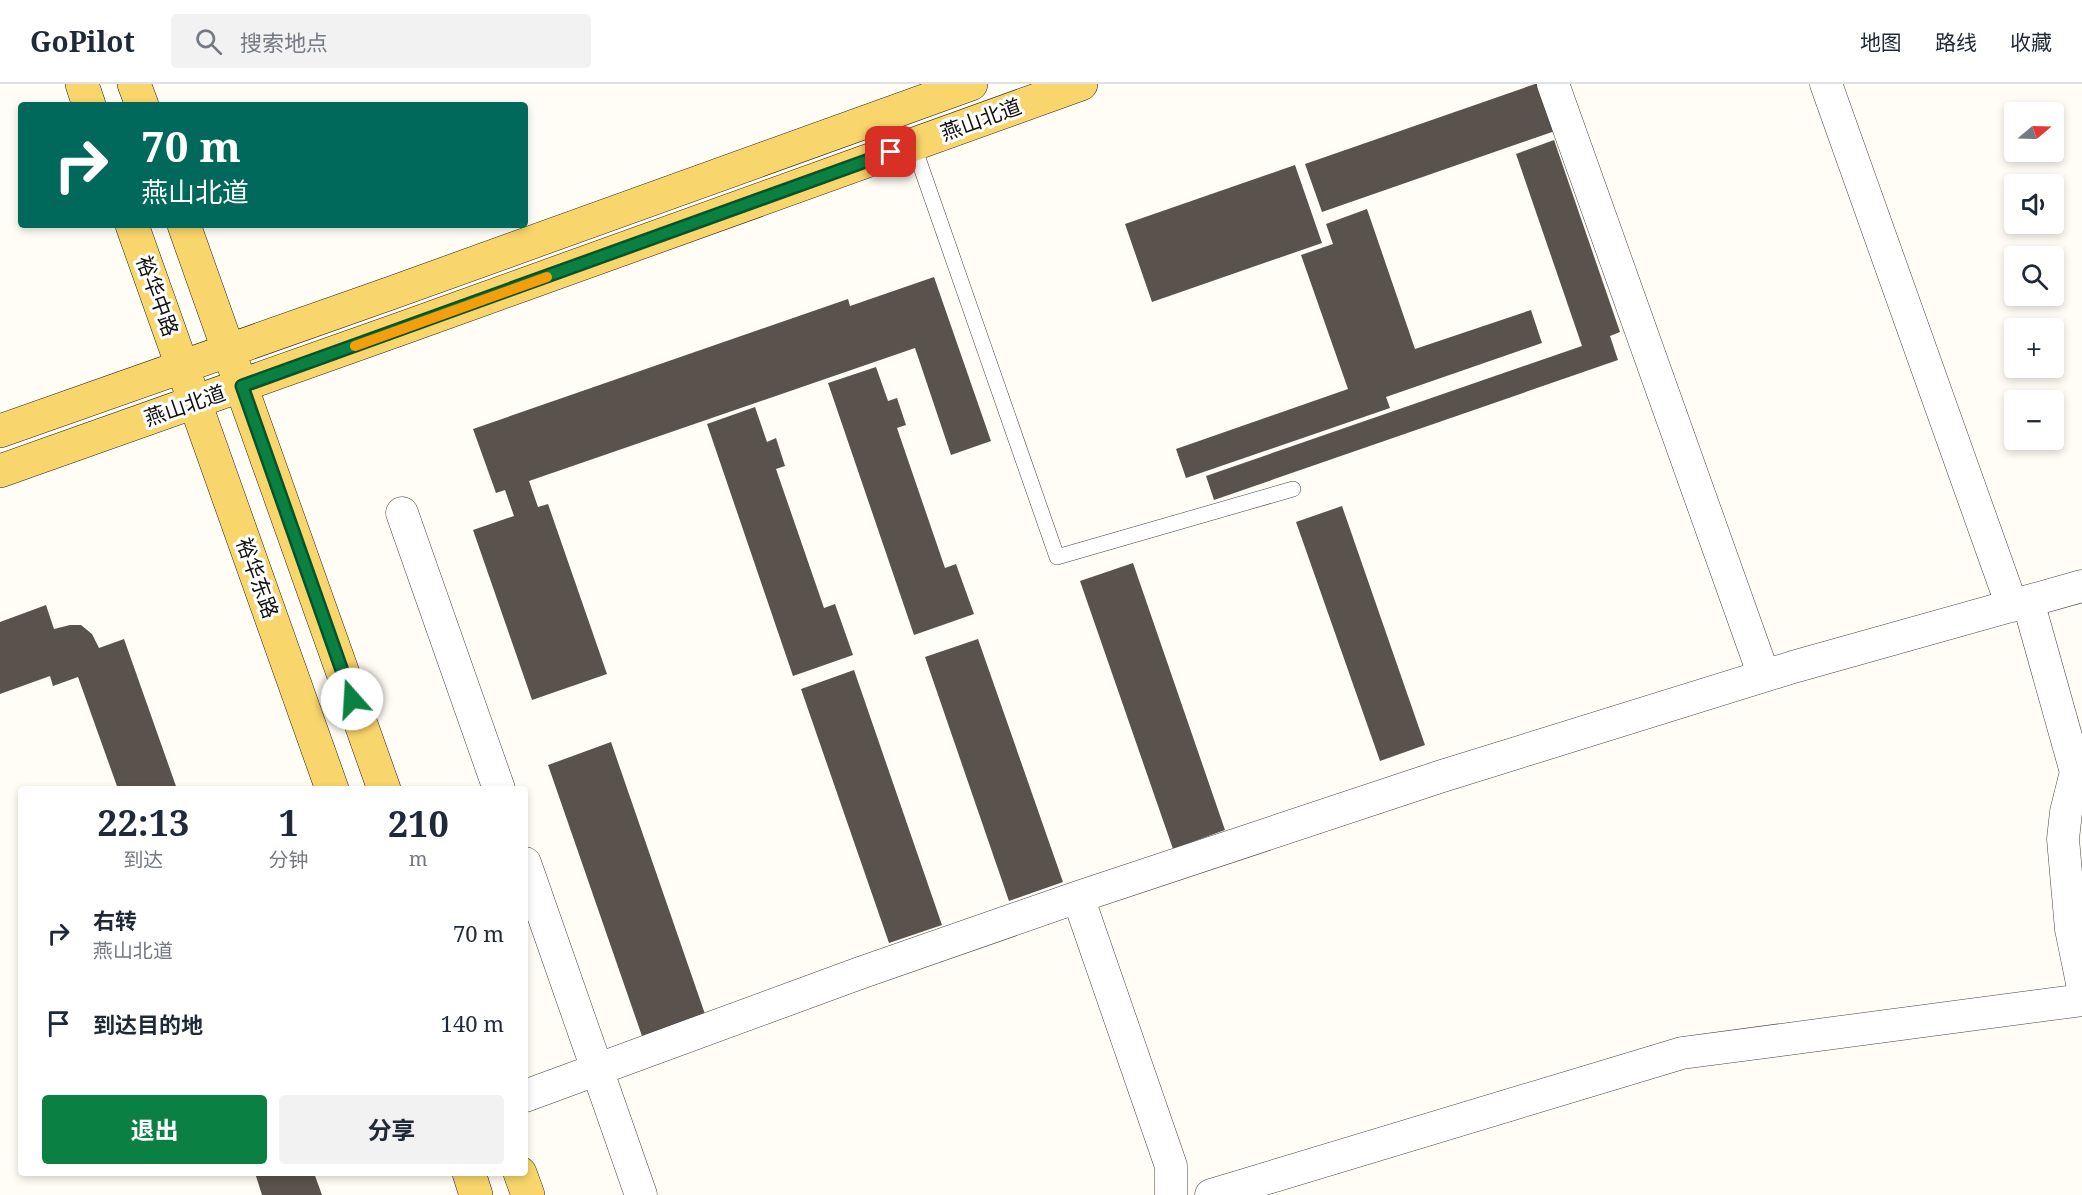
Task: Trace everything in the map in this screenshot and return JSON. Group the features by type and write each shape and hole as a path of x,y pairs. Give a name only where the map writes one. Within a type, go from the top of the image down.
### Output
{"main road":[{"path":"82,84 88,102"},
{"path":"134,84 141,102"},
{"name":"燕山北道","path":"0,431 971,84"},
{"name":"燕山北道","path":"0,471 1081,84"},
{"name":"裕华中路","path":"133,228 182,367"},
{"path":"185,228 383,786"},
{"name":"裕华东路","path":"182,367 331,786"},
{"path":"470,1176 476,1195"},
{"path":"521,1176 528,1195"}],"street":[{"path":"1553,84 1764,676"},
{"path":"1826,84 2020,604 2076,772 2066,812 2063,839 2071,929 2082,983"},
{"path":"402,513 498,786"},
{"path":"528,1095 860,973 1078,897 1439,777 1764,676 2082,586"},
{"path":"528,872 641,1195"},
{"path":"1078,897 1171,1166 1171,1195"},
{"path":"1211,1195 1682,1053 2082,1000"}],"lane":[{"path":"913,144 1057,557 1293,489"}],"building":[{"path":"1538,84 1555,131 1322,212 1305,164"},
{"path":"1554,140 1620,332 1610,336 1618,360 1214,500 1206,476 1582,346 1516,154"},
{"path":"1295,165 1322,243 1152,302 1125,224"},
{"path":"1367,209 1415,349 1531,310 1542,343 1386,397 1390,408 1186,478 1176,449 1348,389 1301,255 1333,244 1326,224"},
{"path":"934,277 991,441 951,455 915,348 529,481 538,507 548,504 607,674 532,700 473,530 514,516 505,490 496,493 473,429 848,299 850,306"},
{"path":"876,367 888,401 897,398 906,425 897,428 945,568 956,564 974,614 914,635 828,383"},
{"path":"755,407 767,442 776,438 785,466 776,469 824,608 835,604 853,655 793,676 707,424"},
{"path":"1342,506 1425,745 1380,761 1296,522"},
{"path":"1133,563 1225,830 1173,849 1080,581"},
{"path":"46,605 54,629 81,625 92,634 99,648 124,639 176,786 117,786 78,677 53,686 50,676 0,694 0,622"},
{"path":"978,639 1063,882 1009,901 925,657"},
{"path":"854,670 942,925 889,943 801,689"},
{"path":"611,742 706,1017 643,1039 548,765"},
{"path":"256,1176 315,1176 322,1195 262,1195"}],"slow traffic":[{"path":"355,346 547,277"}],"route":[{"path":"352,699 242,386 891,152"}]}
